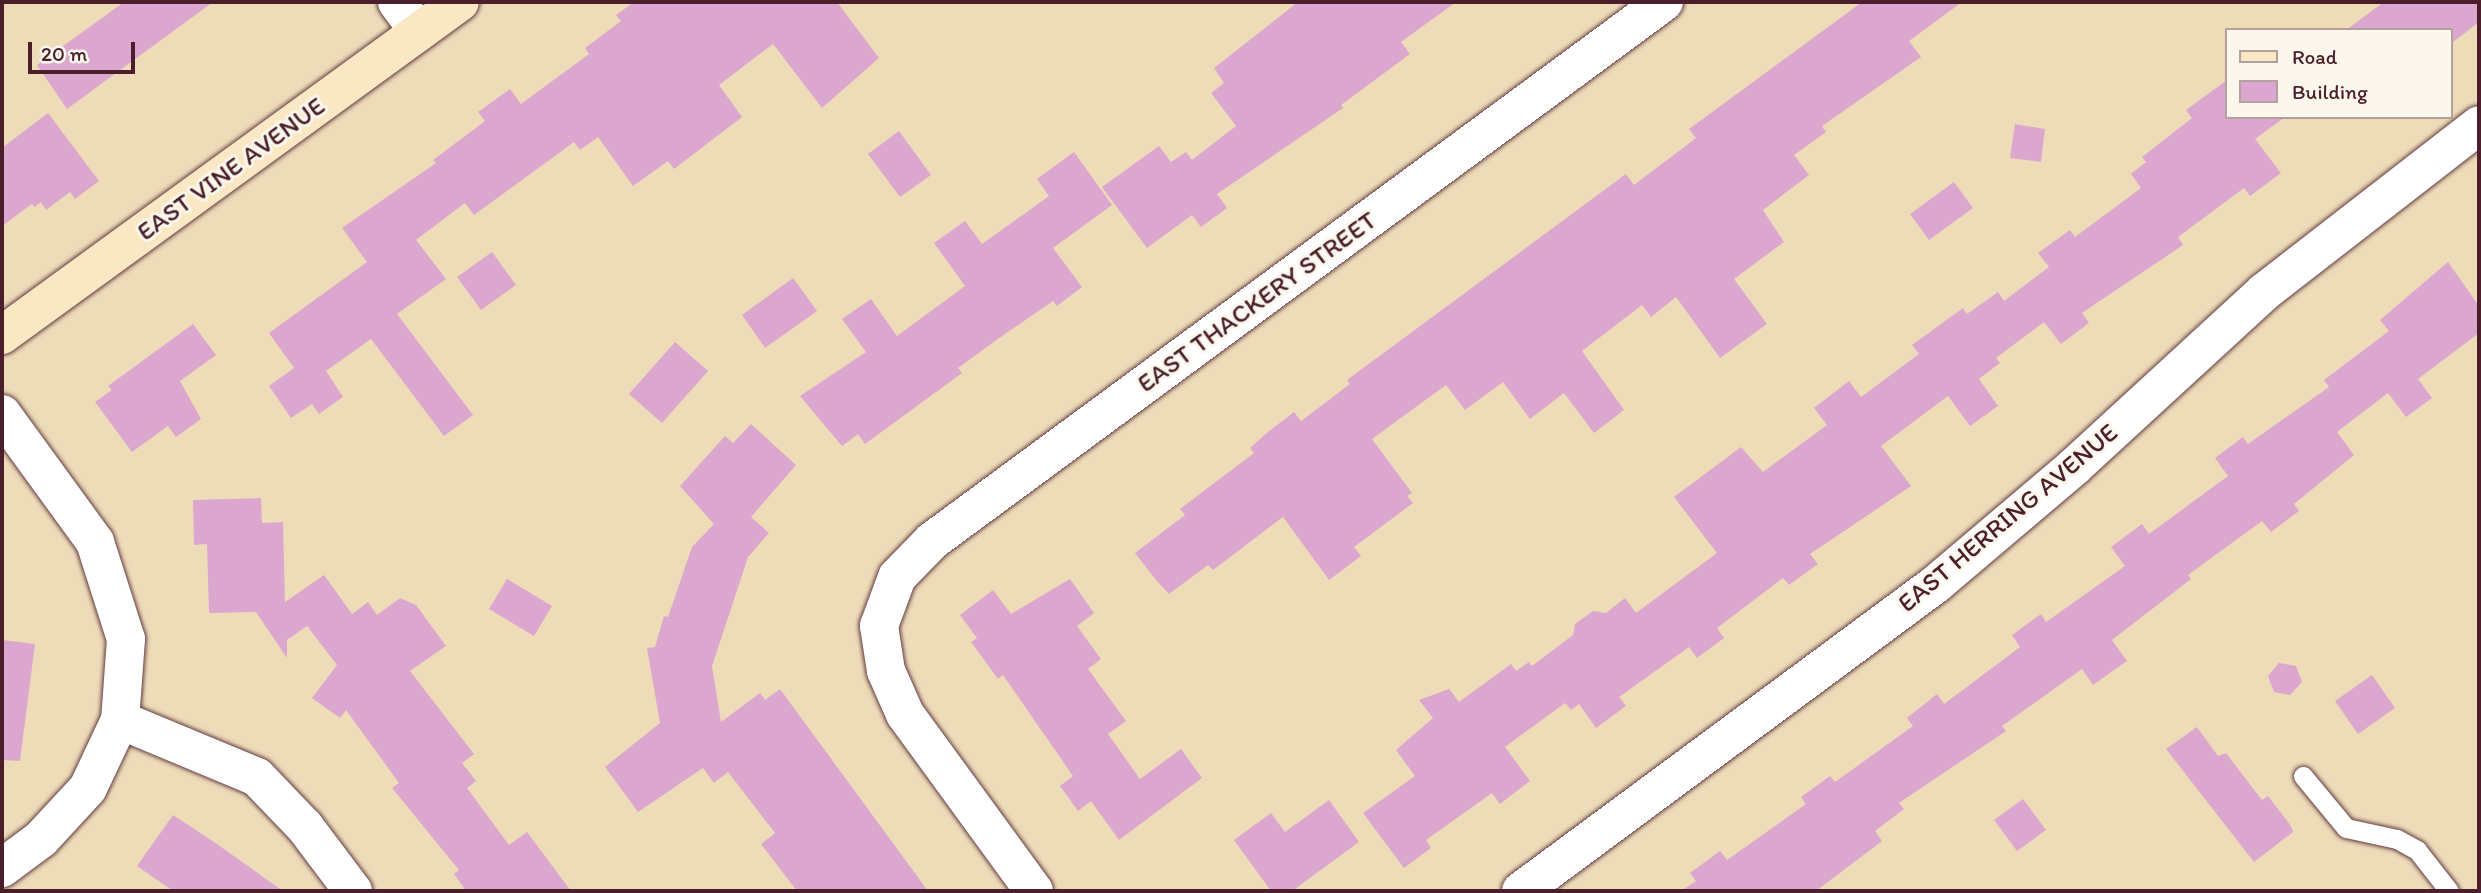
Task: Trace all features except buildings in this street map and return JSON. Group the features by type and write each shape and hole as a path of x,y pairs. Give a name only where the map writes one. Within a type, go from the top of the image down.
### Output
{"street":[{"path":"397,2 419,32"},
{"name":"EAST VINE AVENUE","path":"2,335 460,2"},
{"name":"EAST THACKERY STREET","path":"1034,891 905,714 886,671 879,626 897,577 932,541 1664,2"},
{"name":"EAST HERRING AVENUE","path":"1521,891 1936,584 2075,466 2264,292 2479,125"},
{"path":"2,414 95,542 126,639 120,720 89,788 41,839 2,868"},
{"path":"120,720 257,777 305,827 353,891"}],"lane":[{"path":"2303,776 2346,828 2397,839 2417,850 2449,891"}]}
